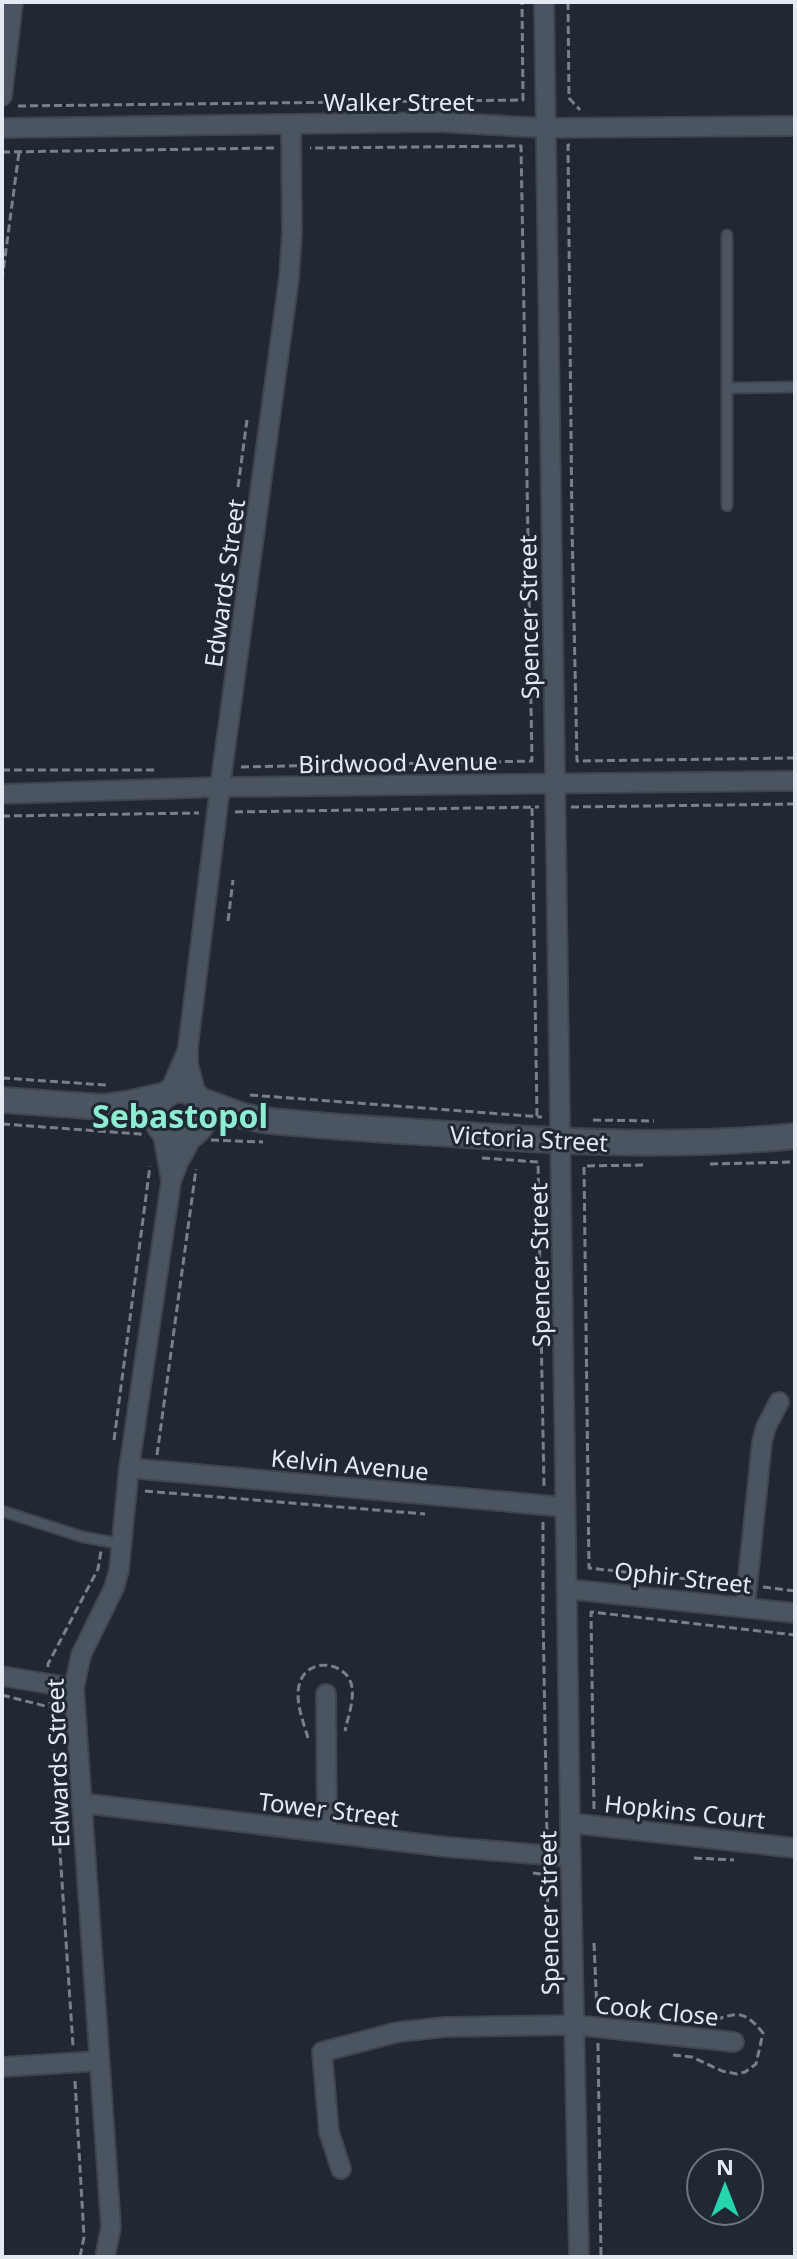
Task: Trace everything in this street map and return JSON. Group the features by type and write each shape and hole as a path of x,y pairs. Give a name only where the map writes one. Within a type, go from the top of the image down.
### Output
{"street":[{"path":"8,101 13,2"},
{"name":"Spencer Street","path":"544,2 579,2257"},
{"name":"Walker Street","path":"2,128 437,122 545,128 795,126"},
{"name":"Edwards Street","path":"198,1099 188,1064 188,1047 289,278 292,233 291,124"},
{"name":"Birdwood Avenue","path":"2,794 220,787 795,781"},
{"name":"Edwards Street","path":"167,1094 188,1047"},
{"path":"2,1100 96,1107 116,1111 157,1133 178,1138 203,1136 203,1110 198,1099 182,1090 127,1104 96,1107"},
{"path":"157,1133 156,1110 167,1094"},
{"name":"Victoria Street","path":"198,1099 263,1120"},
{"name":"Victoria Street","path":"203,1136 240,1122 263,1120 561,1130 701,1141 795,1136"},
{"name":"Edwards Street","path":"105,2257 111,2227 74,1688 81,1655 114,1588 122,1544 129,1468 171,1182 157,1133"},
{"name":"Edwards Street","path":"171,1182 203,1136"},
{"path":"745,1607 762,1442 779,1402"},
{"name":"Kelvin Avenue","path":"129,1468 565,1507"},
{"name":"Ophir Street","path":"567,1589 795,1613"},
{"path":"2,1676 74,1688"},
{"path":"326,1694 327,1832"},
{"name":"Tower Street","path":"81,1803 447,1847 571,1857"},
{"name":"Hopkins Court","path":"570,1823 795,1848"},
{"name":"Cook Close","path":"341,2169 329,2132 322,2052 387,2034 428,2029 575,2025 734,2042"},
{"path":"2,2067 99,2061"}],"lane":[{"path":"727,235 727,506"},
{"path":"727,388 795,387"},
{"path":"2,1511 122,1544"}],"path":[{"path":"8,101 523,100 522,2"},
{"path":"568,2 569,98"},
{"path":"568,145 577,761 795,758"},
{"path":"2,152 521,146 532,761 241,767"},
{"path":"2,280 19,152"},
{"path":"238,487 247,420"},
{"path":"2,770 165,770"},
{"path":"2,816 795,804"},
{"path":"532,808 537,1116"},
{"path":"228,921 233,880"},
{"path":"2,1078 110,1085"},
{"path":"237,1094 537,1116 561,1130 667,1121"},
{"path":"2,1124 157,1133"},
{"path":"538,1162 547,1839"},
{"path":"114,1438 150,1164"},
{"path":"156,1460 196,1165"},
{"path":"584,1166 589,1568 795,1591"},
{"path":"145,1491 432,1514"},
{"path":"80,2257 84,2237 48,1664 98,1569 103,1541"},
{"path":"594,1809 591,1612 795,1635"},
{"path":"2,1695 50,1707"},
{"path":"547,1940 548,1875"},
{"path":"594,1943 601,2257"},
{"path":"661,2053 692,2057 722,2071 737,2074 756,2064 762,2038"}],"district":[{"name":"Sebastopol","path":"180,1115"}]}
